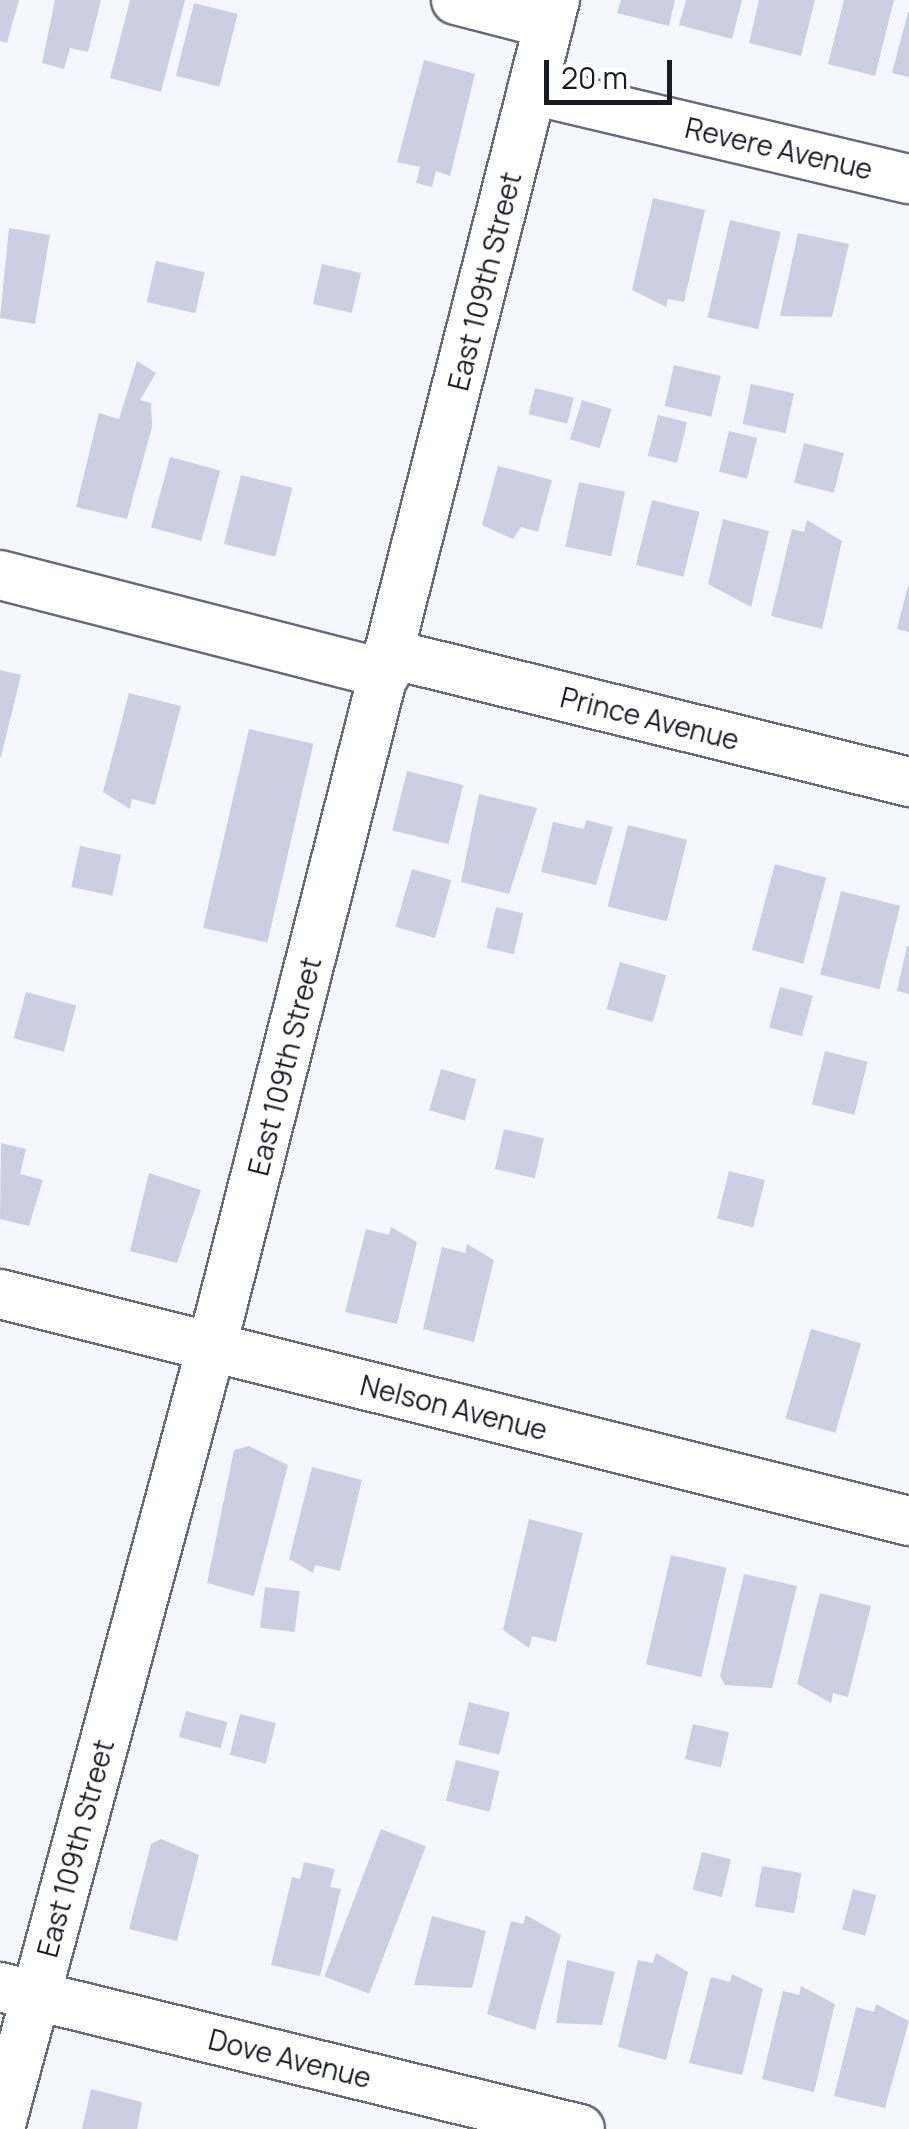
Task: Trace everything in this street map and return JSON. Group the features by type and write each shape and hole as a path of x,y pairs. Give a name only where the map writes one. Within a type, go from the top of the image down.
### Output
{"street":[{"path":"456,0 552,12"},
{"name":"East 109th Street","path":"0,2128 18,1992 212,1347 552,12"},
{"name":"Revere Avenue","path":"532,90 909,179"},
{"name":"Prince Avenue","path":"0,575 909,782"},
{"name":"Nelson Avenue","path":"0,1294 909,1520"},
{"name":"Dove Avenue","path":"18,1992 580,2129"}],"building":[{"path":"0,0 19,0 7,43 0,41"},
{"path":"55,0 101,0 88,52 70,48 64,69 42,63"},
{"path":"130,0 185,0 161,92 110,78"},
{"path":"621,0 675,0 669,26 617,13"},
{"path":"686,0 742,0 732,39 679,25"},
{"path":"759,0 815,0 801,56 749,43"},
{"path":"844,0 894,0 875,76 828,64"},
{"path":"194,3 238,14 220,87 176,76"},
{"path":"909,12 909,77 892,73"},
{"path":"424,60 475,74 450,176 436,171 432,187 416,183 420,167 397,162"},
{"path":"653,198 705,210 684,302 668,299 666,307 632,290"},
{"path":"730,220 781,232 758,329 708,317"},
{"path":"9,228 50,235 35,324 0,318"},
{"path":"798,233 849,244 832,317 780,316"},
{"path":"156,261 205,272 195,313 147,302"},
{"path":"322,264 361,273 352,313 313,304"},
{"path":"137,361 156,373 140,400 151,403 152,427 127,519 76,507 99,413 119,419"},
{"path":"674,365 721,376 711,417 665,406"},
{"path":"751,384 794,393 786,433 742,424"},
{"path":"535,388 574,398 567,424 528,414"},
{"path":"582,400 612,409 600,448 570,439"},
{"path":"658,415 687,422 677,463 648,456"},
{"path":"729,431 757,438 747,479 719,472"},
{"path":"804,443 844,453 834,493 794,483"},
{"path":"170,457 220,470 201,541 151,528"},
{"path":"498,466 552,480 538,532 521,527 513,539 482,525"},
{"path":"241,475 292,488 275,557 224,544"},
{"path":"579,482 625,492 611,556 565,547"},
{"path":"652,500 700,512 683,577 636,565"},
{"path":"723,519 769,531 751,607 708,584"},
{"path":"807,520 842,541 822,629 771,616 792,529 804,532"},
{"path":"909,587 909,632 897,629"},
{"path":"0,670 21,675 1,757 0,757"},
{"path":"129,693 181,706 155,805 132,799 130,809 103,792"},
{"path":"249,729 313,744 267,943 203,928"},
{"path":"407,771 463,785 449,844 392,830"},
{"path":"479,794 537,808 509,894 461,882"},
{"path":"586,820 613,827 596,885 541,872 553,822 584,829"},
{"path":"628,825 687,840 667,921 608,907"},
{"path":"80,846 121,855 112,896 71,887"},
{"path":"775,864 826,878 803,964 752,950"},
{"path":"412,869 451,880 435,938 395,927"},
{"path":"841,891 900,906 879,989 820,974"},
{"path":"496,907 523,913 514,954 487,948"},
{"path":"909,946 909,994 897,991"},
{"path":"620,962 666,975 653,1022 606,1009"},
{"path":"780,987 813,996 802,1036 769,1028"},
{"path":"26,992 76,1005 64,1052 14,1038"},
{"path":"825,1051 868,1062 854,1115 812,1104"},
{"path":"441,1069 477,1079 465,1121 429,1110"},
{"path":"504,1129 544,1138 535,1178 495,1169"},
{"path":"1,1143 26,1149 20,1174 43,1180 29,1226 0,1219"},
{"path":"729,1171 765,1180 753,1227 717,1219"},
{"path":"149,1173 201,1190 177,1263 130,1251"},
{"path":"391,1227 417,1242 397,1324 345,1312 366,1229 389,1235"},
{"path":"467,1244 494,1260 474,1342 423,1329 442,1247 465,1253"},
{"path":"811,1329 861,1343 835,1433 785,1418"},
{"path":"249,1446 288,1465 254,1596 207,1583 234,1450"},
{"path":"312,1467 362,1480 340,1571 315,1565 313,1573 289,1559"},
{"path":"529,1519 583,1533 556,1642 532,1636 529,1648 503,1630"},
{"path":"671,1555 727,1568 701,1677 646,1664"},
{"path":"744,1574 797,1586 772,1688 725,1685 720,1676"},
{"path":"265,1587 300,1591 295,1632 260,1628"},
{"path":"820,1593 871,1606 848,1697 833,1693 831,1703 797,1684"},
{"path":"469,1702 510,1712 499,1755 458,1745"},
{"path":"186,1711 228,1722 221,1748 179,1737"},
{"path":"240,1714 276,1723 266,1764 230,1755"},
{"path":"693,1724 729,1732 721,1767 685,1759"},
{"path":"456,1760 500,1771 490,1812 446,1801"},
{"path":"381,1829 426,1846 369,1994 324,1977"},
{"path":"161,1839 199,1855 177,1941 129,1929 151,1844"},
{"path":"702,1852 731,1859 722,1897 693,1890"},
{"path":"304,1862 335,1869 330,1887 341,1889 320,1976 271,1965 292,1877 300,1879"},
{"path":"762,1866 801,1873 794,1913 755,1906"},
{"path":"853,1889 876,1895 865,1936 842,1930"},
{"path":"526,1915 561,1935 535,2030 487,2014 511,1921 523,1924"},
{"path":"432,1916 486,1931 472,1988 414,1985"},
{"path":"656,1953 688,1972 666,2060 618,2047 638,1960 653,1963"},
{"path":"567,1960 615,1972 602,2025 556,2023"},
{"path":"732,1974 763,1989 742,2075 689,2063 711,1977 730,1982"},
{"path":"801,1986 835,2004 814,2092 762,2079 783,1991 799,1995"},
{"path":"876,2004 909,2021 885,2108 834,2096 856,2007 874,2012"},
{"path":"91,2089 142,2102 137,2129 82,2129"}]}
